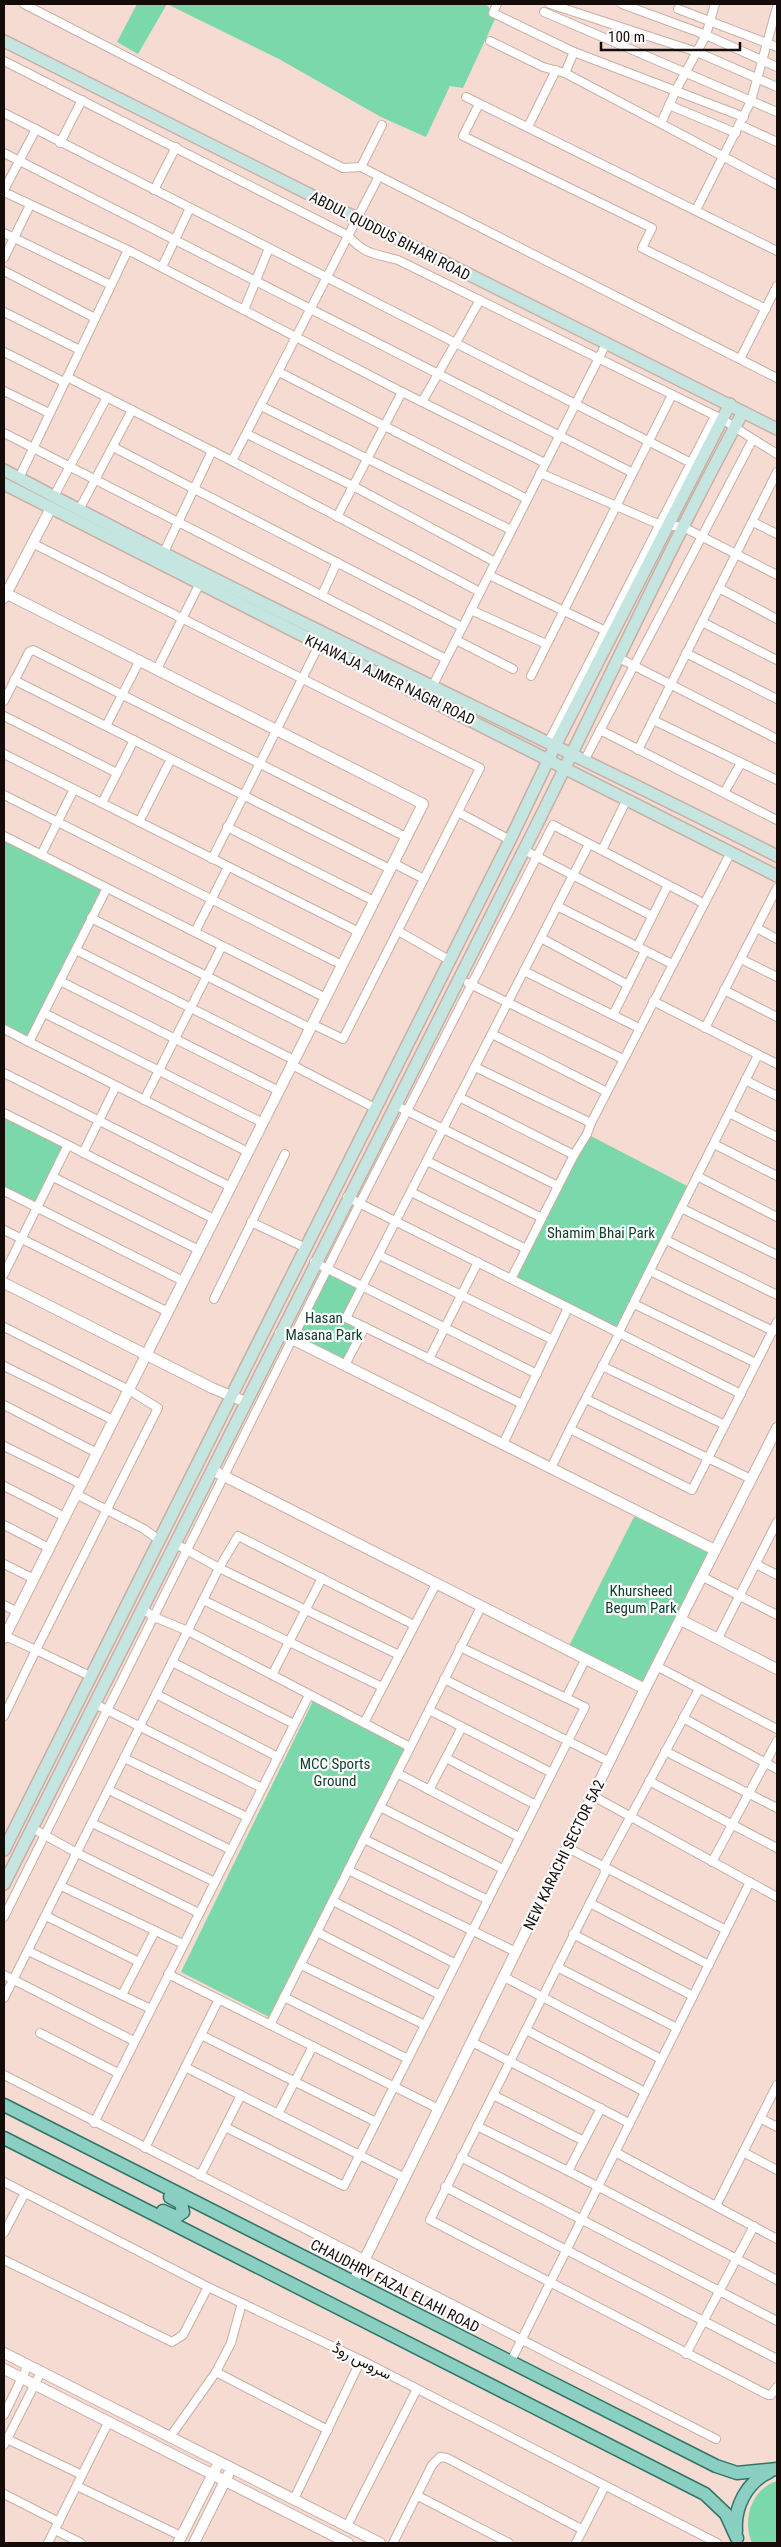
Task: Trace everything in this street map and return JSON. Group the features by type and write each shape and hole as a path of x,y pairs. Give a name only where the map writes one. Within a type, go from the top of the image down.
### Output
{"main road":[{"name":"ABDUL QUDDUS BIHARI ROAD","path":"4,41 777,429"},
{"path":"4,1850 92,1678 159,1540 510,840 548,759 551,744 662,524 719,417 730,404"},
{"path":"4,1884 143,1609 314,1262 524,850 683,527 743,412"},
{"name":"KHAWAJA AJMER NAGRI ROAD","path":"4,470 432,687 777,856"},
{"name":"KHAWAJA AJMER NAGRI ROAD","path":"4,484 777,876"},
{"path":"128,548 134,537"},
{"name":"CHAUDHRY FAZAL ELAHI ROAD","path":"4,2105 716,2466 737,2473 777,2469"},
{"path":"48,2160 80,2170 171,2215 178,2216 182,2214 183,2207 181,2203 89,2157 64,2136"},
{"path":"4,2138 704,2494 726,2514 738,2541"},
{"path":"738,2541 736,2523 738,2508 744,2494 754,2482 777,2469"}],"street":[{"path":"24,4 343,168 361,167 777,378"},
{"path":"497,4 493,13 574,52 676,90 742,121 777,142"},
{"path":"550,4 697,52 777,87"},
{"path":"622,4 641,7 673,23 706,35 777,67"},
{"path":"661,123 676,90 706,35 715,4"},
{"path":"673,23 679,6 710,21 777,47"},
{"path":"696,210 751,101 777,6"},
{"path":"544,12 777,112"},
{"path":"490,41 565,73 777,184"},
{"path":"565,73 574,52"},
{"path":"4,61 347,235 358,246 376,256 398,260 598,360 719,417 777,454"},
{"path":"528,127 556,70"},
{"path":"466,97 777,251"},
{"path":"60,143 82,100"},
{"path":"479,104 463,136 652,228 642,248 766,309"},
{"path":"669,105 736,133"},
{"path":"4,113 694,464"},
{"path":"361,167 382,125"},
{"path":"36,129 4,191 162,267 402,392 545,463"},
{"path":"154,190 176,147"},
{"path":"4,152 310,307 558,437 631,472"},
{"path":"232,461 378,176"},
{"path":"4,258 30,205"},
{"path":"162,267 190,208"},
{"path":"4,233 111,285"},
{"path":"244,310 269,248"},
{"path":"19,478 128,250"},
{"path":"4,271 95,318"},
{"path":"740,358 766,309 774,298 777,286"},
{"path":"422,402 480,300"},
{"path":"4,312 80,350"},
{"path":"432,687 606,344"},
{"path":"4,352 107,397 480,592"},
{"path":"279,372 385,424 527,499"},
{"path":"4,391 49,412"},
{"path":"337,517 402,392"},
{"path":"531,676 631,472 672,395"},
{"path":"54,496 107,397"},
{"path":"261,406 511,530"},
{"path":"80,508 132,410"},
{"path":"4,432 446,659"},
{"path":"247,434 354,486 495,562"},
{"path":"584,761 753,439"},
{"path":"113,447 462,627"},
{"path":"164,552 212,451"},
{"path":"638,750 736,553 774,488 777,472"},
{"path":"540,473 615,506 662,524 683,527 702,535 777,575"},
{"path":"51,508 5,596 140,660 421,801 423,807 358,932 4,1637 36,1650 92,1678"},
{"path":"753,522 777,534"},
{"path":"32,543 480,768 343,1040 206,976 91,918"},
{"path":"322,595 338,562"},
{"path":"489,575 608,632"},
{"path":"157,669 200,585"},
{"path":"719,588 777,619"},
{"path":"471,610 546,644"},
{"path":"702,622 777,660"},
{"path":"456,640 513,669"},
{"path":"212,858 319,645"},
{"path":"4,701 31,650 406,837"},
{"path":"686,653 777,699"},
{"path":"619,658 777,739"},
{"path":"106,726 140,660"},
{"path":"14,680 244,795 392,866 424,879"},
{"path":"4,716 117,773"},
{"path":"652,720 741,762 776,776"},
{"path":"600,730 777,820"},
{"path":"102,803 134,740"},
{"path":"4,754 358,932"},
{"path":"139,822 171,759"},
{"path":"724,793 741,762"},
{"path":"41,855 74,789"},
{"path":"4,795 342,965"},
{"path":"602,850 627,799"},
{"path":"458,812 510,840"},
{"path":"4,1917 360,1203 553,825 703,903"},
{"path":"227,828 374,901"},
{"path":"4,836 326,998"},
{"path":"522,1404 346,1318 589,844"},
{"path":"524,850 572,877 652,916"},
{"path":"512,1279 574,1155 587,1134 590,1123 731,852"},
{"path":"195,932 228,867"},
{"path":"637,946 668,885"},
{"path":"29,1042 107,888"},
{"path":"705,1028 777,888"},
{"path":"557,906 672,964"},
{"path":"757,928 777,939"},
{"path":"398,931 449,960"},
{"path":"541,938 628,985"},
{"path":"144,1100 222,946"},
{"path":"76,950 191,1008 375,1108"},
{"path":"613,1015 645,951"},
{"path":"741,959 777,977"},
{"path":"524,971 639,1028"},
{"path":"458,978 623,1059"},
{"path":"60,981 279,1091"},
{"path":"724,990 777,1017"},
{"path":"653,1001 777,1064"},
{"path":"44,1013 263,1123"},
{"path":"4,1029 248,1152"},
{"path":"492,1034 607,1092"},
{"path":"551,1468 758,1055"},
{"path":"475,1066 590,1123"},
{"path":"4,1073 230,1187"},
{"path":"745,1080 777,1096"},
{"path":"83,1153 116,1086"},
{"path":"460,1097 574,1155"},
{"path":"395,1105 558,1186"},
{"path":"4,1113 214,1219"},
{"path":"729,1113 777,1137"},
{"path":"714,1144 777,1176"},
{"path":"4,1274 68,1146"},
{"path":"214,1299 285,1154"},
{"path":"427,1161 542,1218"},
{"path":"52,1176 199,1250"},
{"path":"697,1176 777,1217"},
{"path":"4,1191 183,1281"},
{"path":"411,1192 526,1249"},
{"path":"348,1197 615,1333 619,1332 741,1394"},
{"path":"682,1208 777,1255"},
{"path":"251,1222 306,1248"},
{"path":"4,1230 168,1312"},
{"path":"666,1240 777,1295"},
{"path":"378,1255 553,1340"},
{"path":"314,1262 536,1374"},
{"path":"429,1359 478,1262"},
{"path":"650,1271 773,1331"},
{"path":"4,1283 146,1355 246,1402"},
{"path":"634,1304 756,1364"},
{"path":"503,1444 568,1308"},
{"path":"570,1429 692,1490 777,1322"},
{"path":"4,1327 128,1390 158,1408 4,1716"},
{"path":"346,1365 365,1327"},
{"path":"280,1333 715,1550"},
{"path":"4,1366 113,1420"},
{"path":"602,1366 725,1426"},
{"path":"586,1399 751,1479"},
{"path":"4,1405 97,1453"},
{"name":"NEW KARACHI SECTOR 5A2","path":"353,2283 645,1689 658,1667 777,1428"},
{"path":"4,1446 81,1484"},
{"path":"212,1470 645,1689"},
{"path":"4,1486 65,1517"},
{"path":"76,1494 144,1529 159,1540"},
{"path":"718,1638 756,1564 774,1535 777,1522"},
{"path":"4,1525 49,1548"},
{"path":"4,1998 219,1568 238,1536 414,1625"},
{"path":"174,1543 219,1568 399,1655"},
{"path":"4,1564 34,1579"},
{"path":"756,1564 777,1575"},
{"path":"703,1577 777,1615"},
{"path":"272,1675 304,1609 322,1578"},
{"path":"364,1723 436,1584"},
{"path":"203,1600 382,1687"},
{"path":"4,1605 17,1612"},
{"path":"270,2025 481,1607"},
{"path":"143,1609 154,1617 188,1631 410,1747"},
{"path":"681,1620 777,1669"},
{"path":"225,2127 344,2186 585,1707 460,1647"},
{"path":"566,1698 585,1660"},
{"path":"172,1662 294,1724"},
{"path":"658,1667 777,1729"},
{"path":"444,1679 610,1762"},
{"path":"699,1688 604,1866 605,1873 430,2220 768,2395 771,2395 777,2387"},
{"path":"156,1694 278,1757"},
{"path":"94,2123 309,1695"},
{"path":"95,1704 262,1788"},
{"path":"429,1710 552,1773"},
{"path":"683,1718 777,1769"},
{"path":"429,1790 462,1726"},
{"path":"712,1862 777,1741"},
{"path":"665,1751 777,1808"},
{"path":"124,1758 248,1817"},
{"path":"446,1758 536,1804"},
{"path":"397,1773 519,1837"},
{"path":"649,1781 777,1848"},
{"path":"108,1790 231,1850"},
{"path":"593,1796 777,1897"},
{"path":"380,1807 504,1869"},
{"path":"92,1823 215,1882"},
{"path":"32,1828 77,1853 199,1913"},
{"path":"364,1838 488,1900"},
{"path":"568,1848 726,1930"},
{"path":"348,1870 516,1952"},
{"path":"510,2363 750,1882"},
{"path":"61,1886 183,1944"},
{"path":"332,1901 456,1964"},
{"path":"590,1902 709,1965"},
{"path":"46,1916 139,1962"},
{"path":"122,1995 155,1931"},
{"path":"317,1932 440,1995"},
{"path":"573,1934 693,1996"},
{"path":"28,1951 150,2009"},
{"path":"301,1965 425,2026"},
{"path":"557,1967 677,2028"},
{"path":"168,1974 439,2109"},
{"path":"4,1975 134,2041"},
{"path":"504,1978 661,2059"},
{"path":"284,1997 408,2059"},
{"path":"145,2148 219,1999"},
{"path":"526,2030 645,2092"},
{"path":"40,2032 118,2073"},
{"path":"201,2035 376,2122"},
{"path":"472,2042 629,2123"},
{"path":"278,2114 313,2046"},
{"path":"185,2067 405,2178"},
{"path":"4,2075 94,2123 522,2338 716,2439"},
{"path":"716,2206 776,2088"},
{"path":"493,2094 584,2140"},
{"path":"200,2176 241,2095"},
{"path":"568,2171 601,2108"},
{"path":"760,2118 777,2127"},
{"path":"477,2126 598,2186 777,2280"},
{"path":"615,2152 777,2238"},
{"path":"743,2152 777,2170"},
{"path":"461,2157 777,2321"},
{"name":"سروس روڈ","path":"4,2182 208,2287 361,2360 718,2543"},
{"path":"445,2187 777,2360"},
{"path":"4,2233 25,2193"},
{"path":"686,2354 754,2226"},
{"path":"4,2260 172,2342 183,2335 208,2287"},
{"path":"170,2437 216,2372 231,2343 242,2303"},
{"path":"4,2353 380,2543"},
{"path":"294,2499 361,2360"},
{"path":"4,2415 28,2365"},
{"path":"4,2369 108,2423 226,2480 346,2543"},
{"path":"41,2372 5,2442 82,2475"},
{"path":"216,2372 328,2430"},
{"path":"347,2526 417,2389"},
{"path":"48,2543 108,2423"},
{"path":"393,2543 432,2465 440,2457 447,2458 584,2530"},
{"path":"77,2486 180,2540 219,2461"},
{"path":"194,2543 232,2468"},
{"path":"576,2543 605,2486"},
{"path":"4,2494 59,2522"},
{"path":"418,2496 509,2543"},
{"path":"55,2530 81,2543"}],"green space":[{"path":"137,4 167,4 138,54 117,42"},
{"path":"167,4 484,4 488,6 495,19 463,88 450,86 426,137 381,117 279,59"},
{"path":"4,840 105,891 28,1040 4,1027"},
{"path":"4,1113 68,1145 37,1208 4,1191"},
{"name":"Shamim Bhai Park","path":"587,1134 691,1188 615,1333 511,1279"},
{"name":"Hasan Masana Park","path":"328,1271 360,1287 345,1319 363,1329 345,1362 295,1337"},
{"name":"Khursheed Begum Park","path":"637,1511 715,1550 645,1689 567,1650"},
{"name":"MCC Sports Ground","path":"313,1701 406,1748 269,2017 181,1972"},
{"path":"777,2481 777,2543 752,2543 748,2525 751,2506 761,2491"}]}
